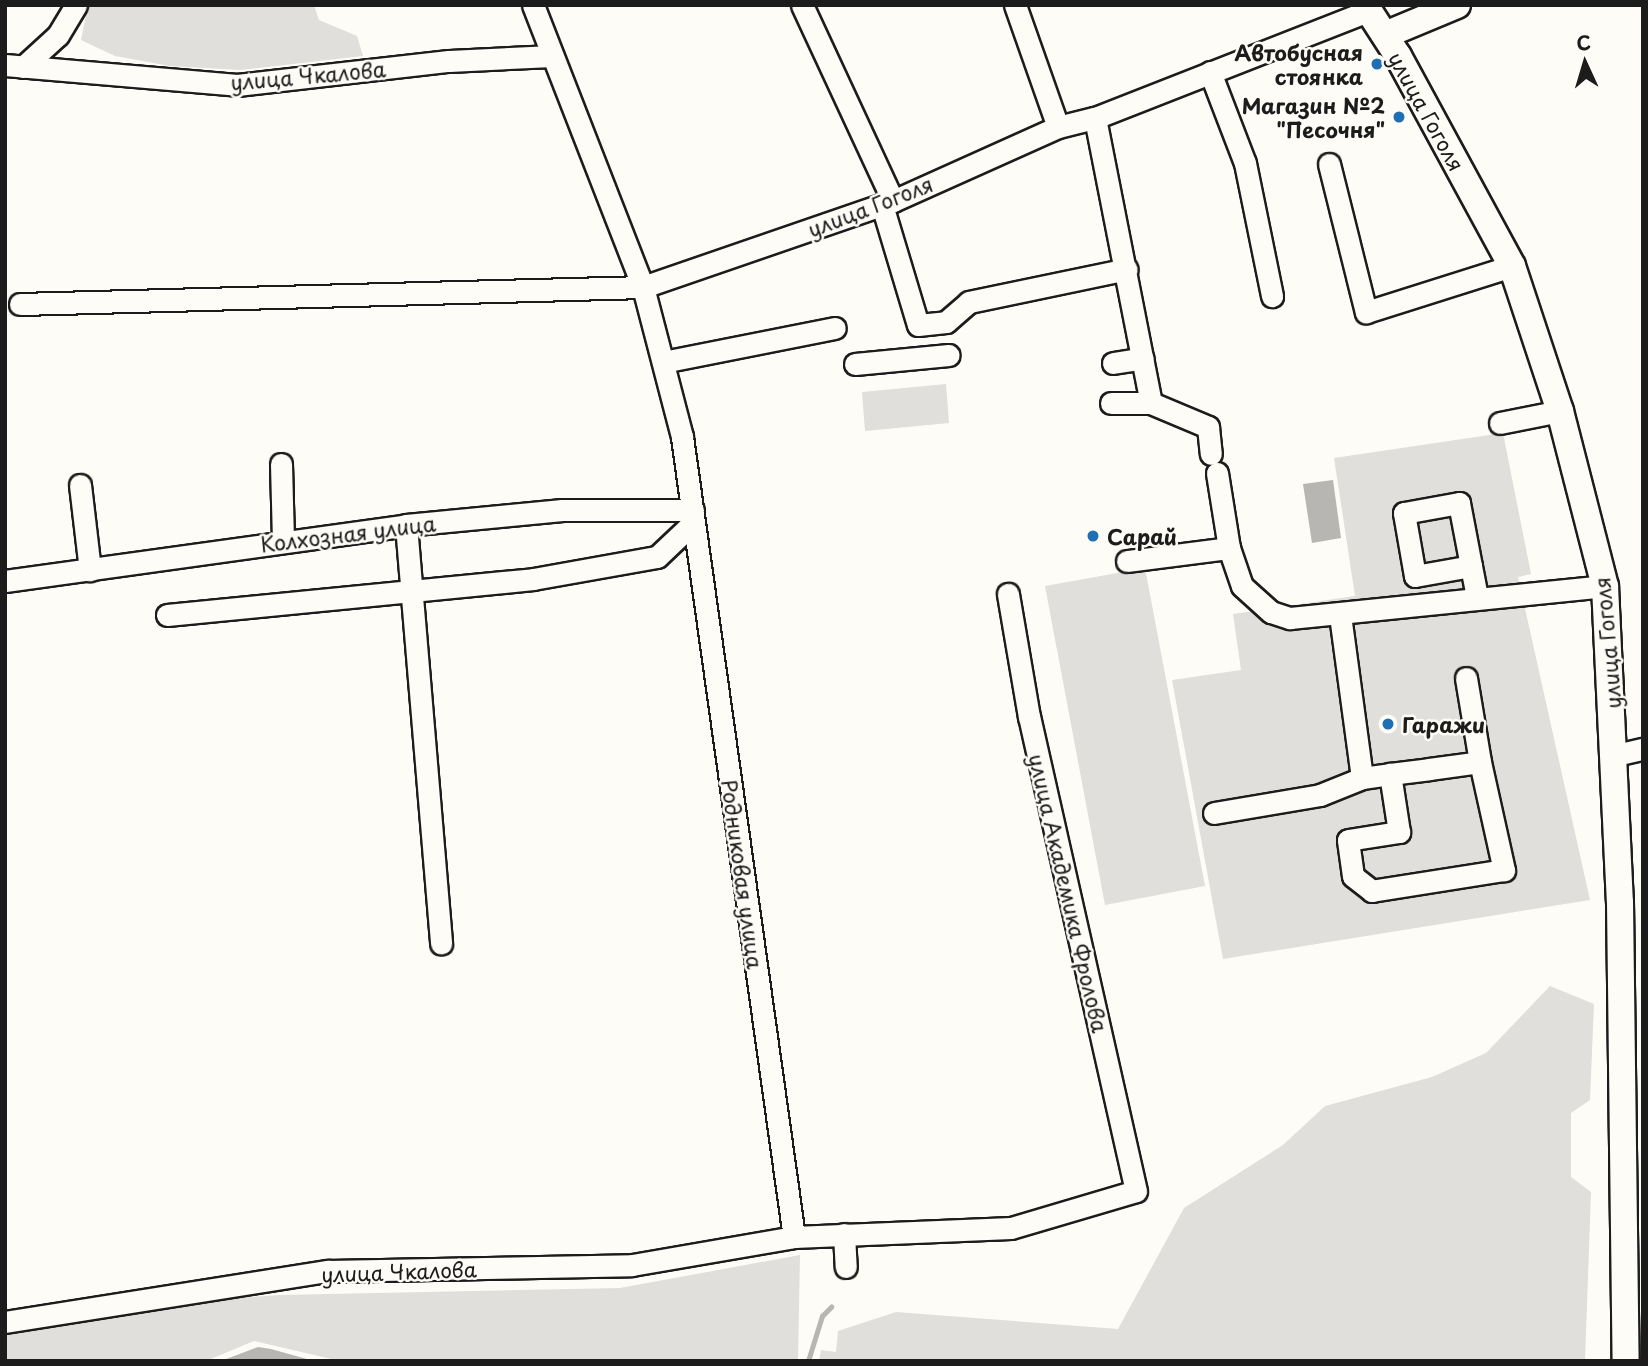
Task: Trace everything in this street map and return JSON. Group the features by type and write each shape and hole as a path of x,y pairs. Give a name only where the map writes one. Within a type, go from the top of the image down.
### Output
{"main road":[{"path":"1385,35 1457,5"},
{"name":"улица Гоголя","path":"1367,8 1385,35 1512,266 1560,411 1605,586 1616,755 1633,1223 1626,1361"}],"street":[{"path":"14,66 58,36 76,5"},
{"path":"20,304 643,287 533,5"},
{"path":"802,5 887,203 918,325 919,358"},
{"path":"1015,5 1058,127"},
{"name":"улица Гоголя","path":"643,287 887,203 1058,127 1095,118 1367,8"},
{"name":"улица Чкалова","path":"14,66 237,85 449,61 552,56"},
{"path":"1210,72 1245,163 1272,296"},
{"path":"1095,118 1127,269 1151,402"},
{"path":"1329,164 1366,312 1512,266"},
{"path":"918,325 946,321 969,302 1127,269"},
{"name":"Родниковая улица","path":"643,287 663,362 694,516 794,1237"},
{"path":"663,362 835,328"},
{"path":"855,363 949,355"},
{"path":"1113,363 1143,358"},
{"path":"1111,403 1151,402 1208,427 1229,548 1242,586 1271,612 1290,618 1340,615 1477,597 1605,586"},
{"path":"1500,423 1560,411"},
{"path":"282,464 283,540"},
{"path":"80,485 90,570"},
{"name":"Колхозная улица","path":"5,581 283,540 562,510 694,516"},
{"path":"167,615 411,594 657,557 694,516"},
{"path":"406,525 441,944"},
{"path":"1127,561 1229,548"},
{"path":"1471,566 1477,597"},
{"name":"улица Академика Фролова","path":"1008,594 1029,717 1136,1191"},
{"path":"1340,615 1362,778"},
{"path":"1390,775 1399,832 1348,840 1353,876 1372,891 1504,870 1480,762 1466,678"},
{"path":"1616,755 1643,749"},
{"path":"1214,813 1320,795 1362,778 1480,762"},
{"name":"улица Чкалова","path":"5,1322 328,1271 632,1265 794,1237 1012,1228 1136,1191"},
{"path":"844,1234 846,1267"}],"shaded area":[{"path":"88,5 314,5 319,20 357,36 363,56 240,70 170,66 115,56 81,40"},
{"path":"946,384 949,423 865,431 862,392"},
{"path":"1503,433 1531,574 1518,577 1590,900 1223,959 1172,680 1241,670 1233,614 1355,596 1334,458"},
{"path":"1333,480 1341,538 1312,543 1303,484"},
{"path":"1145,568 1205,886 1105,905 1045,586"},
{"path":"1550,986 1594,1004 1590,1100 1571,1113 1571,1177 1591,1192 1585,1361 819,1361 821,1350 836,1352 838,1331 896,1312 1118,1329 1184,1208 1283,1145 1325,1106 1432,1077 1486,1053"},
{"path":"800,1255 798,1361 340,1361 254,1341 206,1361 5,1361 5,1324 150,1304 280,1295 620,1288"},
{"path":"258,1347 271,1349 314,1361 221,1361"}],"waterway":[{"path":"808,1361 822,1316 831,1307"}],"place":[{"name":"Автобусная стоянка","path":"1377,64"},
{"name":"Магазин №2 \"Песочня\"","path":"1399,117"},
{"name":"Сарай","path":"1093,536"},
{"name":"Гаражи","path":"1388,724"}]}
